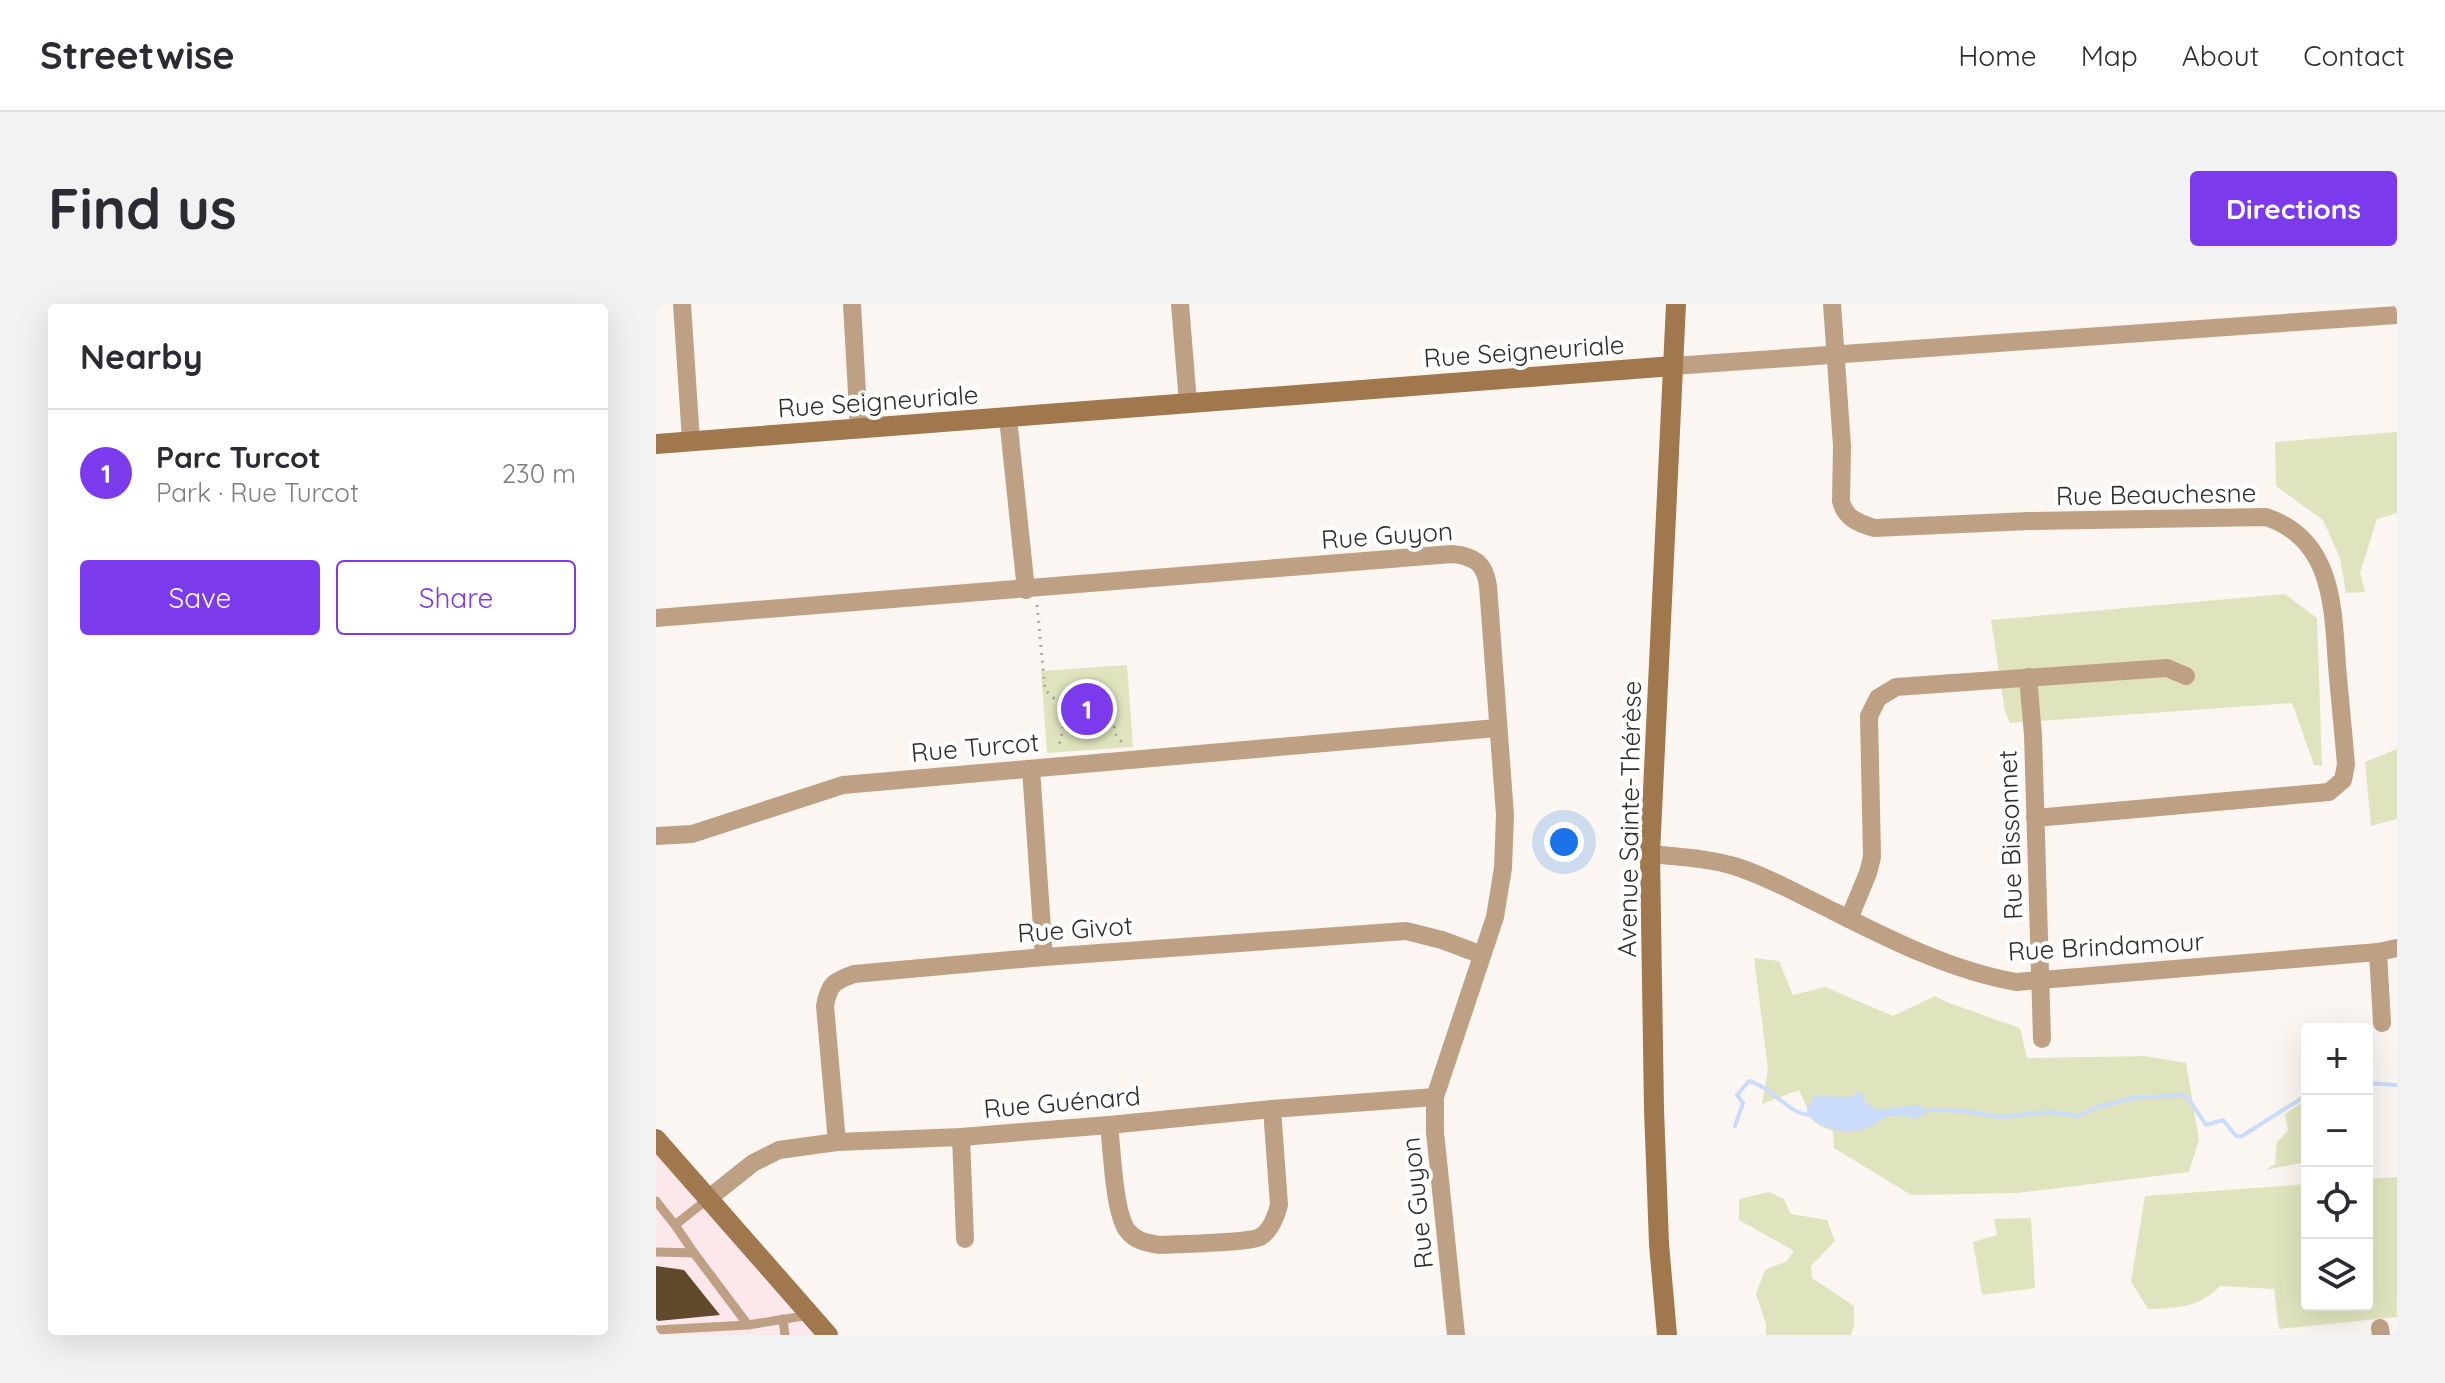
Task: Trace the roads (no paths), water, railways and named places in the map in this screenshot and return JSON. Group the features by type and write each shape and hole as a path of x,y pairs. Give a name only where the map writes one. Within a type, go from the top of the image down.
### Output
{"street":[{"path":"682,304 691,441"},
{"path":"852,304 859,429"},
{"path":"1180,304 1188,403"},
{"name":"Avenue Sainte-Thérèse","path":"1667,1335 1659,1244 1655,1139 1650,854 1676,304"},
{"path":"1832,304 1836,354"},
{"name":"Rue Seigneuriale","path":"656,444 1673,366 2397,315"},
{"name":"Rue Beauchesne","path":"1836,354 1842,446 1841,501 1843,510 1859,524 1874,528 2029,521 2266,517 2285,523 2318,561 2332,596 2346,764 2343,780 2329,792 2035,818"},
{"path":"1008,418 1030,589"},
{"name":"Rue Guyon","path":"656,618 1452,554 1467,556 1486,572 1505,815 1503,868 1495,917 1435,1097 1435,1132 1456,1335"},
{"path":"1849,919 1872,857 1869,716 1878,698 1896,687 2028,677 2167,668 2186,676"},
{"name":"Rue Bissonnet","path":"2028,677 2042,1039"},
{"name":"Rue Turcot","path":"656,836 692,834 843,785 1497,728"},
{"path":"1038,768 1044,957"},
{"name":"Rue Brindamour","path":"1650,854 1707,860 1762,875 1849,919 1969,972 2016,982 2388,950 2382,1023"},
{"name":"Rue Givot","path":"837,1142 825,1006 828,990 836,980 854,974 1406,931 1482,955"},
{"name":"Rue Guénard","path":"709,1198 753,1163 779,1150 837,1142 961,1137 1435,1097"},
{"path":"1109,1125 1120,1217 1128,1231 1148,1243 1160,1245 1246,1240 1260,1237 1275,1220 1279,1205 1272,1109"},
{"path":"961,1137 965,1239"},
{"path":"656,1139 828,1335"}],"lane":[{"path":"675,1225 709,1198"},
{"path":"656,1201 748,1325"},
{"path":"656,1252 694,1253"},
{"path":"656,1330 680,1332 810,1315"},
{"path":"783,1319 785,1335"}],"water":[{"path":"1858,1091 1865,1102 1877,1110 1917,1105 1930,1110 1916,1119 1892,1116 1855,1131 1830,1129 1807,1115 1807,1108 1814,1096 1852,1097"}],"waterway":[{"path":"1735,1126 1743,1103 1737,1095 1749,1081 1792,1109 1807,1115"},
{"path":"2373,1083 2397,1085"},
{"path":"1930,1110 1964,1111 1999,1117 2050,1112 2078,1116 2133,1098 2181,1095 2188,1098 2206,1125 2223,1120 2236,1136 2242,1136 2301,1099"}],"place":[{"name":"Parc Turcot","path":"1087,709"}]}
